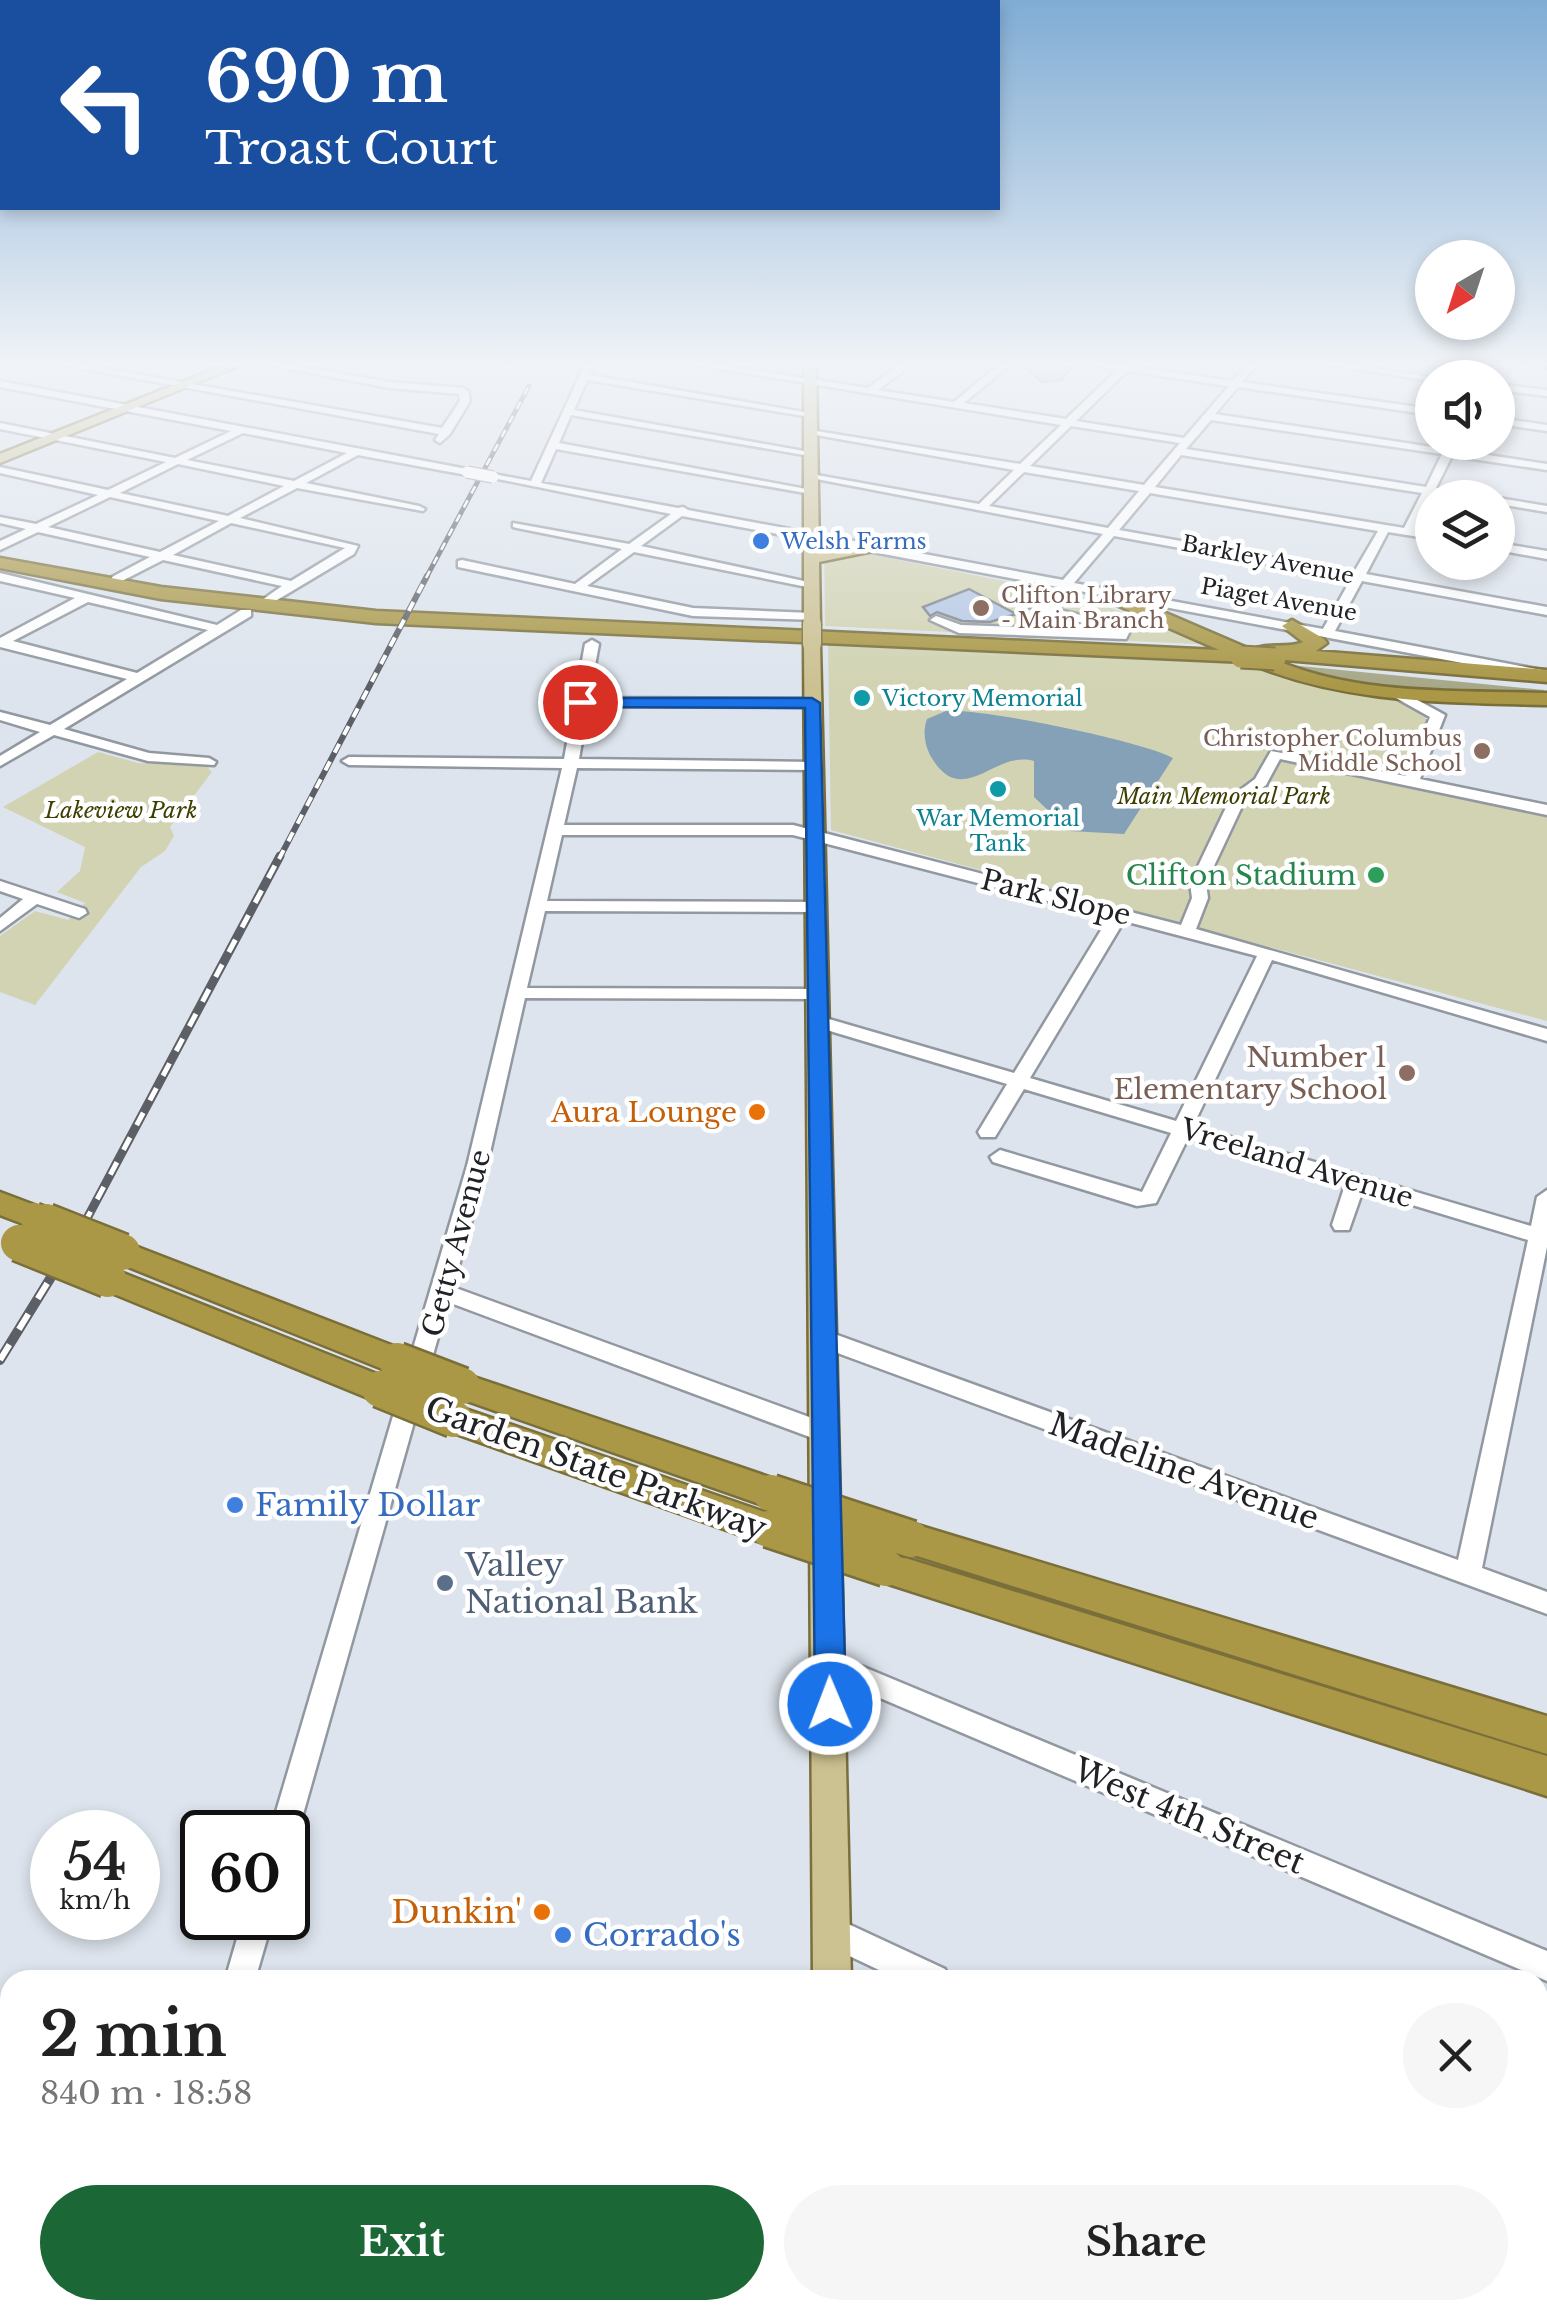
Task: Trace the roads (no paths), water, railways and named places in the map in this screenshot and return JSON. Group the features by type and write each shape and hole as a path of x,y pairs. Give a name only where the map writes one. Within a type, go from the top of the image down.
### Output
{"highway":[{"path":"0,560 268,603"},
{"path":"0,560 105,584 454,622 1258,655 1547,676"},
{"path":"1115,598 1314,682 1401,695 1547,699"},
{"path":"246,613 268,603"},
{"path":"1258,655 1316,643 1292,626"},
{"path":"1258,655 1547,685"},
{"name":"Garden State Parkway","path":"0,1203 18,1231 458,1402 1547,1776"},
{"name":"Garden State Parkway","path":"899,1554 1547,1735"}],"main road":[{"path":"811,470 832,1970"},
{"path":"812,559 876,549"}],"street":[{"path":"1,470 352,546 350,552 268,603"},
{"path":"0,546 158,470"},
{"path":"223,470 419,509"},
{"path":"116,580 322,470"},
{"name":"Piaget Avenue","path":"457,470 683,510 1115,598 1292,626 1547,676"},
{"path":"535,483 542,470"},
{"name":"Barkley Avenue","path":"719,470 982,507 1547,611"},
{"path":"982,507 1020,470"},
{"path":"1035,470 1415,533"},
{"path":"1054,632 1051,611 1062,586 1161,470"},
{"path":"1318,470 1415,488"},
{"path":"1515,503 1547,508"},
{"path":"577,588 683,510"},
{"path":"1408,532 1415,517"},
{"path":"0,520 294,585"},
{"path":"518,524 812,584"},
{"path":"1327,633 1385,528"},
{"path":"1515,549 1547,555"},
{"path":"462,564 693,612 812,621"},
{"path":"0,577 219,629"},
{"path":"0,643 87,597"},
{"path":"936,620 959,629 1120,636 1128,624 1078,608"},
{"path":"1051,611 1141,632"},
{"path":"0,762 246,613"},
{"path":"0,643 139,678"},
{"name":"Getty Avenue","path":"291,1810 444,1292 519,993 571,762 592,644"},
{"path":"1401,695 1438,715"},
{"path":"1411,782 1438,715 1448,703 1463,697"},
{"path":"580,702 812,703"},
{"path":"0,716 148,757 210,762"},
{"path":"1188,932 1200,898 1198,882 1239,796 1261,782 1276,754 1547,810"},
{"path":"349,760 813,766"},
{"name":"Park Slope","path":"554,830 793,830 1267,952 1547,1035"},
{"path":"0,886 78,914"},
{"path":"0,926 34,898"},
{"path":"538,906 814,907"},
{"path":"988,1132 1120,913"},
{"path":"1000,1157 1137,1199 1149,1198 1267,952"},
{"path":"519,993 816,994"},
{"name":"Vreeland Avenue","path":"816,1021 1543,1236"},
{"path":"1342,1225 1356,1181"},
{"path":"1468,1574 1543,1236 1547,1197"},
{"path":"444,1292 823,1432"},
{"name":"Madeline Avenue","path":"821,1338 1547,1603"},
{"name":"West 4th Street","path":"830,1666 1547,1966"},
{"path":"831,1930 913,1970"},
{"path":"244,1970 252,1940"}],"water":[{"path":"946,711 1061,727 1173,758 1124,834 1070,831 1034,797 1034,761 1005,763 966,779 942,771 926,746 925,732 927,719"}],"railway":[{"path":"426,578 484,470"},
{"path":"279,859 427,576"},
{"path":"84,1224 280,856"},
{"path":"0,1360 85,1222"}],"place":[{"name":"Welsh Farms","path":"761,541"},
{"name":"Clifton Library - Main Branch","path":"981,608"},
{"name":"Victory Memorial","path":"862,698"},
{"name":"Christopher Columbus Middle School","path":"1482,751"},
{"name":"War Memorial Tank","path":"998,789"},
{"name":"Clifton Stadium","path":"1376,875"},
{"name":"Number 1 Elementary School","path":"1407,1073"},
{"name":"Aura Lounge","path":"757,1112"},
{"name":"Family Dollar","path":"235,1505"},
{"name":"Valley National Bank","path":"445,1583"},
{"name":"Dunkin'","path":"542,1912"},
{"name":"Corrado's","path":"563,1935"}],"park label":[{"name":"Main Memorial Park","path":"1224,796"},
{"name":"Lakeview Park","path":"121,810"}]}
